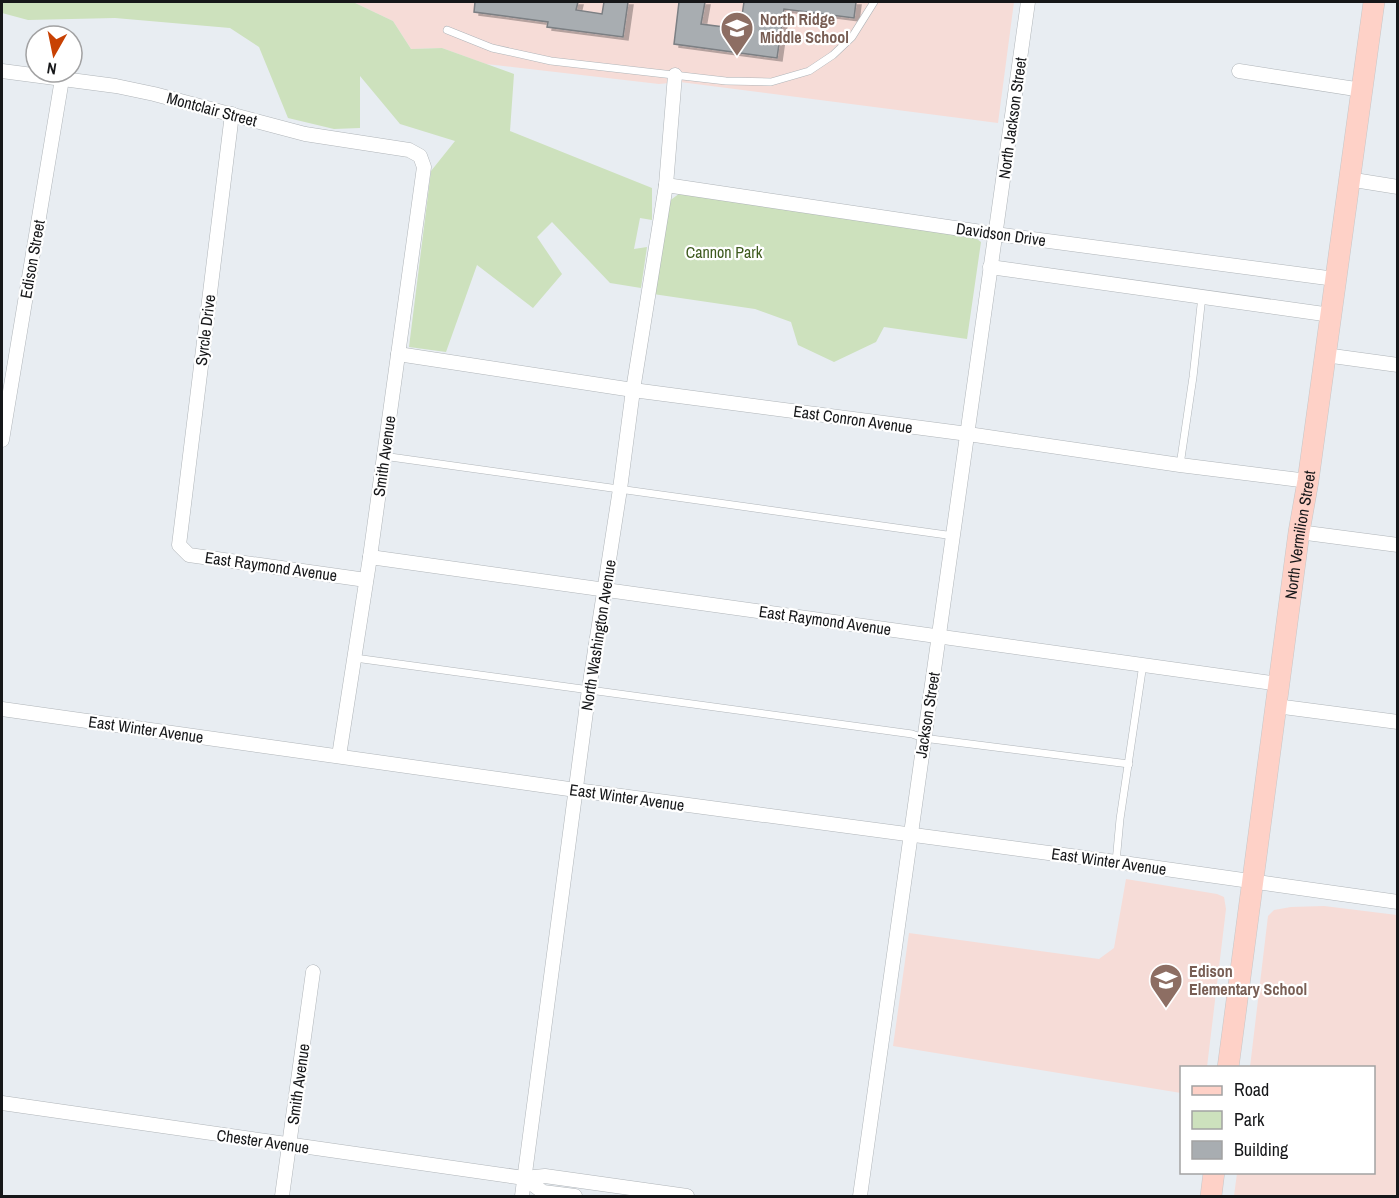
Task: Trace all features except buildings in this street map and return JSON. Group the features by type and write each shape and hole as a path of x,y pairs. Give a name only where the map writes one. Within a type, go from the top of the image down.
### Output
{"main road":[{"name":"North Vermilion Street","path":"1228,1066 1299,532 1374,2"},
{"path":"1211,1197 1214,1174"}],"street":[{"name":"North Jackson Street","path":"995,234 1028,2"},
{"name":"Montclair Street","path":"2,71 24,74"},
{"path":"1239,71 1362,90"},
{"name":"North Washington Avenue","path":"522,1197 589,689 666,185 675,75"},
{"name":"Montclair Street","path":"84,82 154,94 305,134 410,150 420,156"},
{"name":"Edison Street","path":"2,440 62,84"},
{"name":"Syrcle Drive","path":"179,545 232,114"},
{"name":"Smith Avenue","path":"339,756 370,557 424,167 420,156"},
{"path":"1348,179 1398,186"},
{"name":"Davidson Drive","path":"666,185 995,234 1335,279"},
{"name":"Jackson Street","path":"860,1197 995,234"},
{"name":"Davidson Drive","path":"990,267 1330,315"},
{"name":"East Conron Avenue","path":"398,354 633,390 1308,481"},
{"path":"1325,355 1398,365"},
{"path":"1299,532 1398,545"},
{"name":"East Raymond Avenue","path":"179,545 189,555 366,580"},
{"name":"East Raymond Avenue","path":"370,557 1279,684"},
{"path":"1276,706 1398,722"},
{"name":"East Winter Avenue","path":"2,710 1398,902"},
{"name":"Smith Avenue","path":"282,1197 313,972"},
{"name":"Chester Avenue","path":"2,1103 524,1179 545,1176 642,1193 687,1197"},
{"name":"Chester Avenue","path":"524,1179 543,1192 575,1197"}],"lane":[{"path":"447,30 492,48 551,60 726,81 771,82 809,71 832,55 852,37 874,2"},
{"path":"1180,465 1202,297"},
{"path":"383,456 954,536"},
{"path":"355,658 912,734 923,738 1129,764"},
{"path":"1116,862 1120,819 1143,664"}],"shaded area":[{"name":"North Ridge Middle School","path":"353,2 1014,2 998,123 680,82 659,84 486,64 442,48 411,49 393,21"},
{"path":"1126,879 1224,897 1226,909 1207,1066 1180,1066 1180,1093 893,1046 909,933 1099,959 1114,948"},
{"path":"1324,906 1397,915 1397,1196 1234,1196 1237,1174 1375,1174 1375,1066 1250,1066 1268,916 1274,910"}],"green space":[{"path":"2,2 353,2 393,21 411,49 442,48 514,74 510,131 652,188 652,220 640,218 634,249 647,247 641,288 610,283 552,222 537,237 562,274 533,308 477,265 446,352 409,347 431,171 455,141 400,124 360,76 360,128 334,129 288,118 259,47 230,28 115,18 28,20 2,13"},
{"name":"Cannon Park","path":"680,193 973,236 981,242 967,339 884,327 876,342 834,362 798,345 791,322 755,309 653,294 668,202"}],"place":[{"name":"North Ridge Middle School","path":"737,57"},
{"name":"Edison Elementary School","path":"1166,1009"}]}
